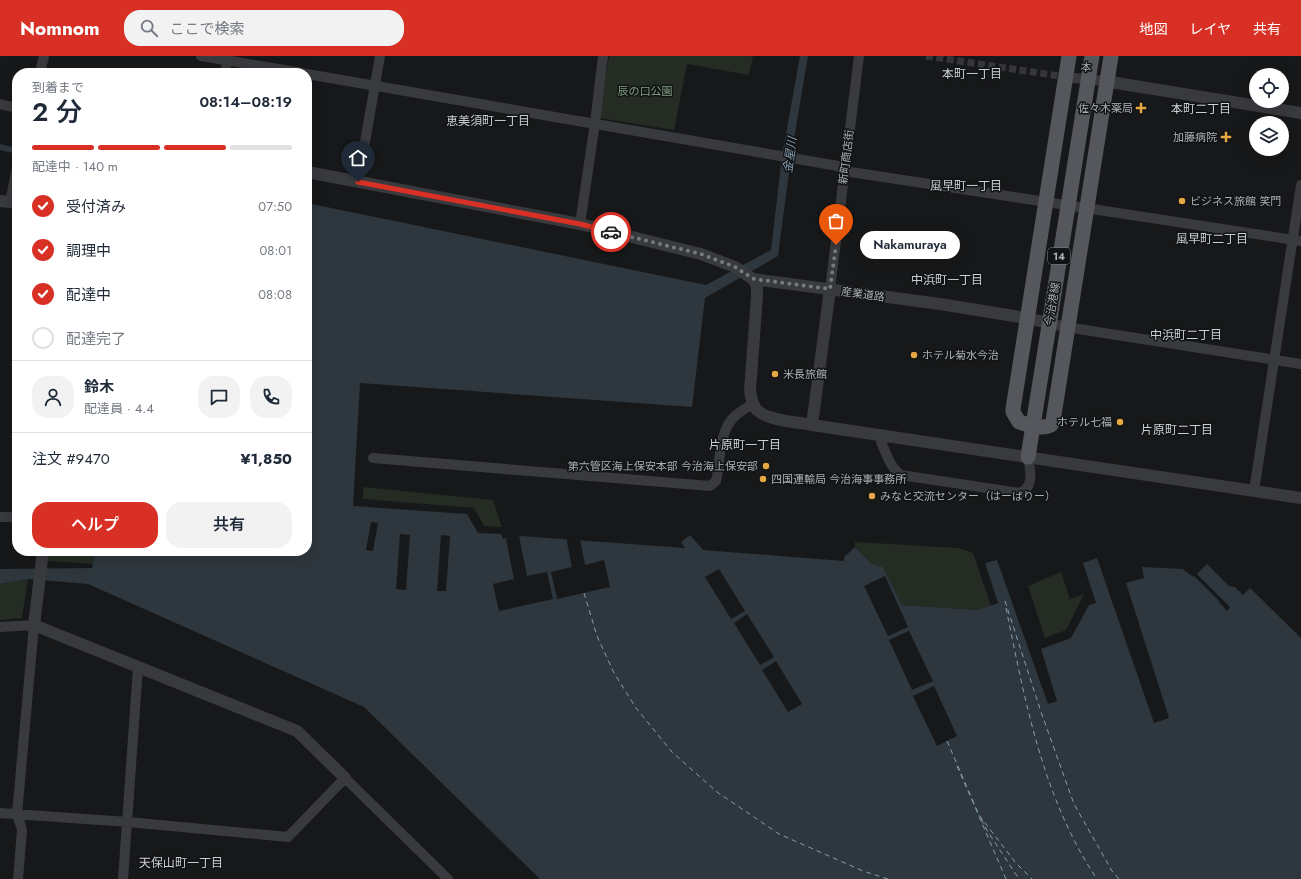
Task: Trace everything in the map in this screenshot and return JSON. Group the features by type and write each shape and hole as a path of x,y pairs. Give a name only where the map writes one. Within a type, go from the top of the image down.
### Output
{"main road":[{"path":"1069,56 1026,318 1013,412 1019,422 1032,426 1048,427 1053,421 1087,207 1105,81 1111,56"},
{"name":"今治港線","path":"1028,457 1048,323 1092,56"}],"street":[{"path":"41,68 44,56"},
{"path":"201,56 227,58 277,68"},
{"path":"358,182 380,56"},
{"path":"580,224 603,56"},
{"name":"新町商店街","path":"812,425 859,56"},
{"path":"226,68 227,58"},
{"path":"312,75 838,166 844,171 1046,203 1087,207 1296,241"},
{"name":"本","path":"1066,77 1105,81"},
{"path":"1105,81 1301,113"},
{"path":"0,104 12,107"},
{"name":"産業道路","path":"312,173 580,224 701,254 735,267 754,279 940,304 1048,323"},
{"path":"1254,491 1273,360 1296,241 1301,185"},
{"path":"9,202 12,189"},
{"path":"754,279 757,286 757,296 750,382 753,404 762,414 773,418 812,425 1301,498"},
{"path":"1048,323 1301,364"},
{"path":"373,458 710,486 716,481 721,446 726,428 734,416 753,404"},
{"path":"878,434 891,464 895,470 901,474 1020,493 1025,491 1029,485 1031,474 1028,457"},
{"path":"0,517 12,517"},
{"path":"18,879 22,830 17,814 34,625 42,556"},
{"path":"0,627 34,625 296,731 448,879"},
{"path":"123,879 138,668"},
{"path":"0,813 128,822 288,837 345,778"}],"green space":[{"name":"辰の口公園","path":"609,56 753,56 749,75 687,64 674,130 599,118"},
{"path":"363,487 493,500 502,527 484,526 474,508 363,499"},
{"path":"855,542 958,548 973,553 991,606 978,610 902,605 883,567 872,564 855,547"},
{"path":"48,556 94,556 93,564 47,561"},
{"path":"1061,572 1070,599 1084,594 1066,630 1045,638 1028,586"},
{"path":"28,579 22,618 0,620 0,584"}],"water":[{"name":"金星川","path":"800,56 808,56 791,157 778,256 705,298 692,407 360,383 353,506 467,514 478,533 501,534 503,539 521,536 685,548 681,542 690,535 703,550 844,561 844,557 855,547 872,564 883,567 902,605 978,610 998,603 985,563 997,560 1048,704 1057,701 1041,649 1071,638 1089,605 1096,603 1083,563 1097,558 1154,723 1169,718 1126,583 1144,578 1142,567 1183,569 1193,577 1194,576 1227,611 1230,607 1197,574 1207,564 1229,586 1235,587 1243,595 1250,588 1301,638 1301,879 540,879 364,707 88,584 28,579 0,584 0,569 92,568 94,556 312,556 312,204 706,285 771,250 782,156"},
{"path":"0,144 12,147 12,153 0,150"}],"pier":[{"path":"371,522 378,523 373,551 366,550"},
{"path":"400,534 410,535 406,590 396,589"},
{"path":"441,535 450,536 446,591 437,591"},
{"path":"519,536 527,576 547,572 553,599 499,611 493,584 514,579 506,539"},
{"path":"566,537 580,538 585,565 604,560 610,587 557,599 551,572 572,567"},
{"path":"719,569 745,611 731,619 705,577"},
{"path":"885,576 908,627 888,636 864,586"},
{"path":"747,614 774,657 760,665 734,623"},
{"path":"909,631 933,681 912,690 889,640"},
{"path":"776,661 802,704 788,712 762,670"},
{"path":"934,686 957,736 937,746 913,696"}],"ferry route":[{"path":"584,593 597,636 614,673 636,708 672,752 717,792 779,834 863,871 888,879"},
{"path":"1005,601 1041,712 1074,804 1112,871 1119,879"},
{"path":"1006,608 1029,714 1049,783 1078,848 1097,879"},
{"path":"947,741 979,815 1015,862 1032,879"},
{"path":"957,766 972,800"},
{"path":"972,800 1006,879"},
{"path":"981,819 1019,879"}],"tunnel":[{"path":"926,56 1066,77"}],"way so far":[{"path":"611,232 701,254 735,267 754,279 830,289 836,245"}],"place":[{"name":"佐々木薬局","path":"1141,108"},
{"name":"加藤病院","path":"1226,137"},
{"name":"ビジネス旅館 笑門","path":"1182,201"},
{"name":"Nakamuraya","path":"836,245"},
{"name":"ホテル菊水今治","path":"914,355"},
{"name":"米長旅館","path":"775,374"},
{"name":"ホテル七福","path":"1120,422"},
{"name":"第六管区海上保安本部 今治海上保安部","path":"766,466"},
{"name":"四国運輸局 今治海事事務所","path":"763,479"},
{"name":"みなと交流センター（はーばりー）","path":"872,496"}],"district":[{"name":"本町一丁目","path":"972,74"},
{"name":"本町二丁目","path":"1201,109"},
{"name":"恵美須町一丁目","path":"488,121"},
{"name":"風早町一丁目","path":"966,186"},
{"name":"風早町二丁目","path":"1212,239"},
{"name":"中浜町一丁目","path":"947,280"},
{"name":"中浜町二丁目","path":"1186,335"},
{"name":"片原町二丁目","path":"1177,430"},
{"name":"片原町一丁目","path":"745,445"},
{"name":"天保山町一丁目","path":"181,863"}],"route":[{"path":"358,182 580,224 611,232"}]}
